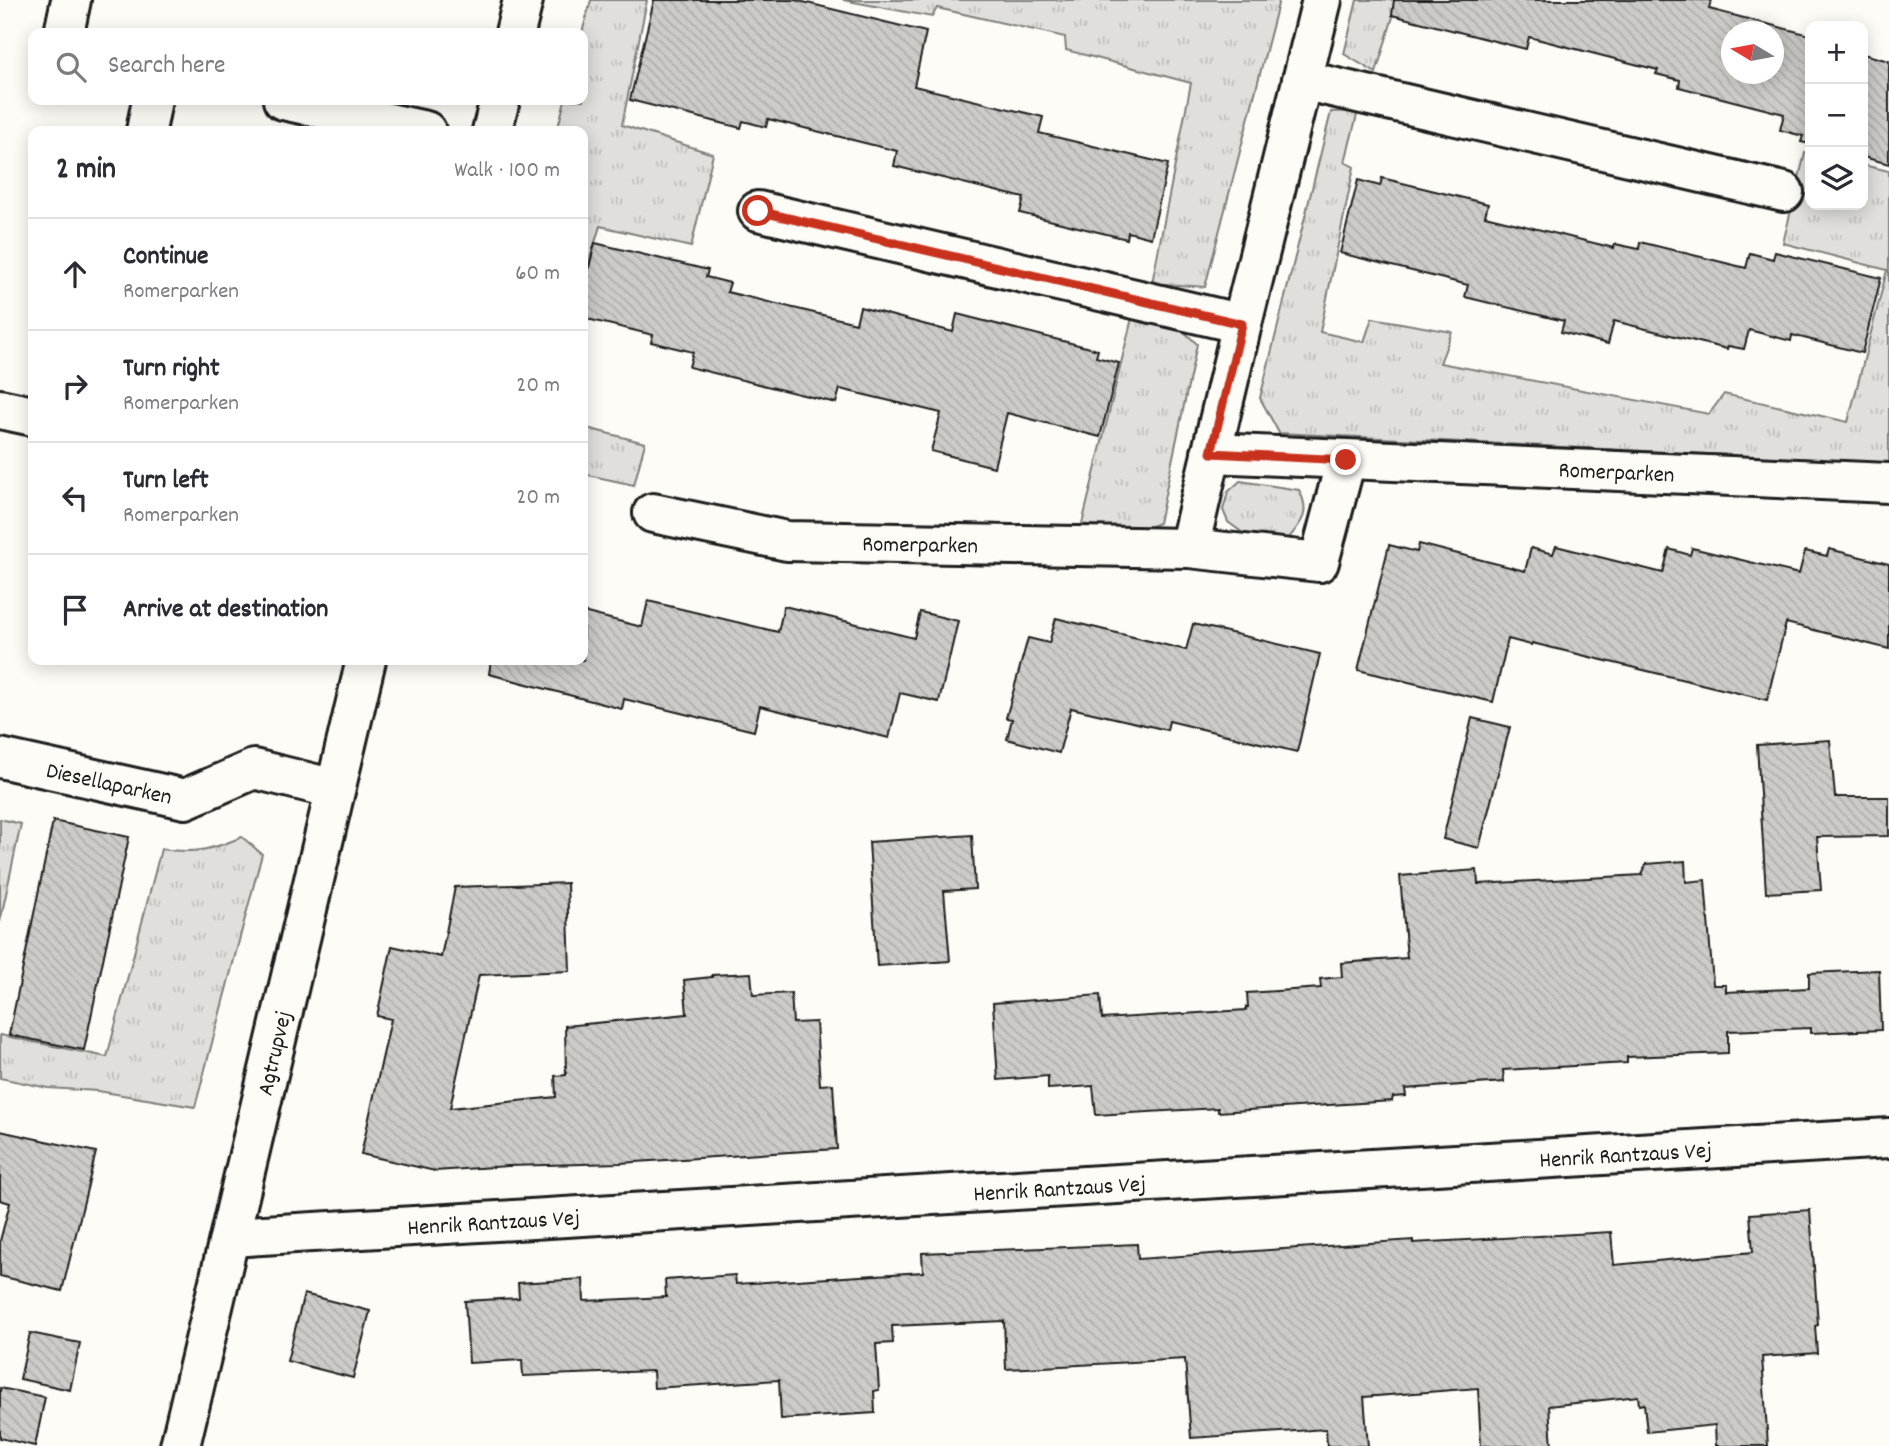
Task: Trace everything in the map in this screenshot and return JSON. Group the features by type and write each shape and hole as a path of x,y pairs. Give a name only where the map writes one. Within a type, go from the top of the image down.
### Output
{"street":[{"path":"65,28 71,0"},
{"path":"516,28 523,0"},
{"path":"1189,548 1322,0"},
{"path":"1302,80 1784,192"},
{"path":"147,126 151,105"},
{"path":"306,105 403,126"},
{"path":"493,126 499,105"},
{"path":"758,211 1242,324"},
{"path":"0,409 28,415"},
{"name":"Romerparken","path":"1211,453 1889,483"},
{"name":"Romerparken","path":"653,513 787,541 1189,548 1319,562 1346,460"},
{"name":"Agtrupvej","path":"180,1446 365,665"},
{"name":"Diesellaparken","path":"0,758 185,799 254,769 335,789"},
{"name":"Henrik Rantzaus Vej","path":"230,1237 1889,1138"}],"green space":[{"path":"591,0 647,0 622,125 713,154 691,247 600,226 588,265 588,126 558,126 564,105 588,105 588,28 583,28"},
{"path":"843,0 1279,0 1205,287 1152,283 1191,83 1066,50 1065,37 937,8 932,17"},
{"path":"1357,0 1398,0 1376,73 1344,54"},
{"path":"1358,111 1345,162 1354,167 1320,332 1364,342 1372,318 1452,332 1440,363 1709,414 1724,394 1848,422 1887,270 1783,243 1805,153 1805,210 1868,210 1868,166 1889,171 1889,463 1279,433 1260,398 1331,112"},
{"path":"1132,318 1178,326 1197,344 1159,523 1133,533 1082,524"},
{"path":"588,428 645,443 634,485 588,475"},
{"path":"1240,481 1299,490 1303,498 1303,517 1288,539 1243,533 1228,522 1223,510 1228,492"},
{"path":"0,819 21,824 0,922"},
{"path":"242,837 262,854 195,1107 98,1091 48,1088 0,1078 0,1035 107,1057 161,849 203,850"}],"building":[{"path":"654,0 795,0 926,32 914,86 1043,117 1039,133 1168,164 1151,238 1128,232 1127,239 1020,213 1024,198 894,166 897,151 768,119 766,127 743,121 741,128 630,100"},
{"path":"1394,0 1711,0 1709,9 1756,21 1721,21 1721,84 1784,84 1784,28 1805,34 1805,143 1801,142 1803,136 1780,130 1784,114 1679,87 1680,80 1656,74 1658,70 1529,37 1526,49 1392,15"},
{"path":"1868,55 1889,61 1889,164 1868,158"},
{"path":"1382,178 1488,204 1485,216 1614,248 1615,244 1639,249 1640,242 1746,268 1750,253 1773,259 1775,252 1881,278 1862,353 1792,335 1791,341 1749,330 1744,349 1728,346 1727,349 1614,321 1608,344 1561,332 1564,321 1465,297 1468,285 1340,253 1358,180 1380,186"},
{"path":"595,243 708,270 706,277 730,283 727,292 856,323 860,307 953,332 957,314 1098,350 1096,357 1119,363 1100,437 1007,413 994,467 931,451 941,413 840,389 836,403 689,367 693,352 651,342 653,335 588,319 588,272"},
{"path":"1419,544 1525,571 1531,548 1553,554 1556,546 1663,573 1669,549 1690,555 1692,548 1799,574 1805,551 1827,556 1829,549 1889,564 1889,649 1786,623 1767,700 1508,639 1493,702 1358,670 1389,545 1417,552"},
{"path":"648,601 778,632 784,606 914,638 920,612 958,621 939,702 900,693 889,738 760,706 754,731 624,699 622,709 489,674 490,665 588,665 588,613 642,627"},
{"path":"1056,618 1186,650 1193,624 1320,654 1297,752 1169,721 1167,730 1071,708 1059,753 1007,739 1012,719 1006,718 1028,638 1049,643"},
{"path":"1472,718 1510,727 1479,848 1443,839"},
{"path":"1830,740 1835,797 1889,797 1889,836 1817,837 1821,890 1766,893 1757,745"},
{"path":"53,821 129,837 84,1050 9,1035"},
{"path":"972,835 975,889 944,891 950,961 877,966 869,842"},
{"path":"1685,861 1686,882 1705,880 1713,985 1726,985 1726,992 1809,988 1809,973 1879,970 1881,1030 1811,1033 1811,1028 1728,1031 1728,1053 1627,1057 1627,1063 1503,1070 1504,1082 1405,1089 1406,1096 1393,1097 1392,1101 1218,1112 1218,1108 1096,1115 1093,1086 1048,1089 1048,1076 998,1080 993,1003 1100,995 1102,1019 1246,1010 1247,993 1321,988 1320,979 1342,977 1341,963 1407,958 1400,876 1477,870 1478,884 1642,875 1646,864"},
{"path":"567,883 570,971 479,975 450,1108 556,1097 555,1076 566,1075 565,1026 687,1014 684,980 751,973 753,995 791,993 793,1023 816,1022 820,1085 833,1084 837,1149 620,1163 435,1171 361,1154 391,1019 377,1016 392,946 441,957 455,887"},
{"path":"0,1131 96,1152 62,1291 0,1276 0,1241 10,1203 0,1200"},
{"path":"1810,1210 1818,1325 1815,1326 1817,1353 1762,1357 1768,1446 1716,1446 1715,1425 1647,1432 1644,1404 1639,1405 1638,1396 1549,1406 1552,1446 1481,1446 1478,1388 1364,1397 1368,1446 1327,1446 1326,1429 1191,1438 1185,1359 1006,1369 1004,1321 892,1326 893,1343 876,1344 879,1390 874,1391 875,1413 781,1419 779,1380 654,1388 653,1371 523,1376 522,1360 469,1363 465,1301 519,1298 518,1283 583,1279 584,1301 666,1297 665,1280 735,1275 736,1284 923,1272 922,1253 1137,1244 1138,1259 1413,1240 1413,1243 1611,1232 1614,1265 1753,1252 1750,1214"},
{"path":"304,1294 370,1311 353,1378 287,1361"},
{"path":"30,1333 80,1343 70,1390 20,1379"},
{"path":"0,1388 45,1397 35,1446 0,1438"}],"route":[{"path":"758,211 1242,324 1211,453 1346,460"}]}
